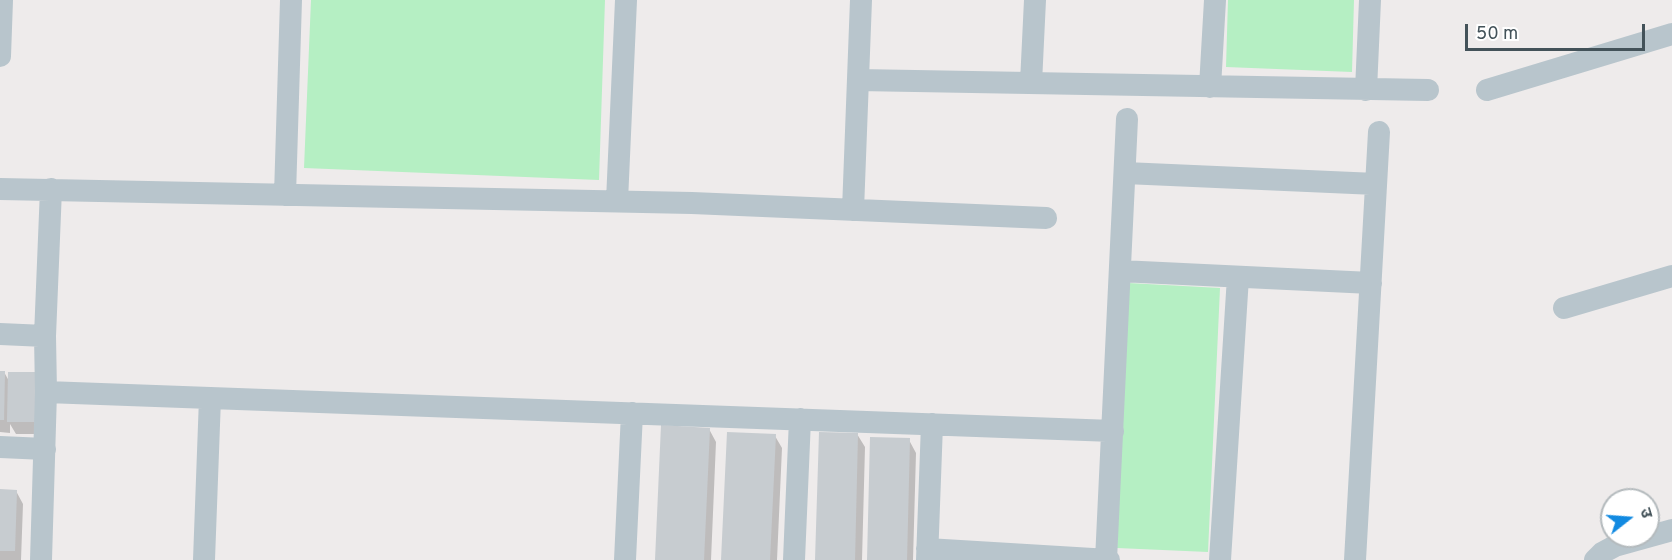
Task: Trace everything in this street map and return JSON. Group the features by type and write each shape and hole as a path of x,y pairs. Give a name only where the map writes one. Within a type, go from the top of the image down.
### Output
{"street":[{"path":"0,56 2,0"},
{"path":"285,195 291,0"},
{"path":"617,201 626,0"},
{"path":"853,210 861,0"},
{"path":"1031,83 1035,0"},
{"path":"1210,87 1215,0"},
{"path":"1366,90 1370,0"},
{"path":"1487,90 1672,34"},
{"path":"858,80 1428,90"},
{"path":"932,424 927,554 1108,560 1127,119"},
{"path":"1355,560 1379,132"},
{"path":"1125,174 1376,184"},
{"path":"0,189 617,201 1046,218"},
{"path":"41,560 45,449 45,336 51,189"},
{"path":"1120,271 1371,283"},
{"path":"1564,308 1672,276"},
{"path":"1220,560 1238,277"},
{"path":"0,334 45,336"},
{"path":"46,392 1113,431"},
{"path":"204,560 210,398"},
{"path":"625,560 633,413"},
{"path":"794,560 800,419"},
{"path":"0,447 45,449"},
{"path":"1595,560 1615,546 1672,530"}],"green space":[{"path":"311,0 605,0 599,180 304,168"},
{"path":"1228,0 1354,0 1352,72 1226,67"},
{"path":"1128,283 1220,288 1208,552 1117,548"}],"building":[{"path":"0,371 5,371 4,420 0,420"},
{"path":"8,372 35,372 35,422 7,422"},
{"path":"661,425 710,428 704,560 655,560"},
{"path":"727,432 776,434 770,560 721,560"},
{"path":"819,432 858,433 855,560 815,560"},
{"path":"870,437 910,438 907,560 867,560"},
{"path":"0,489 17,490 15,551 0,551"}]}
